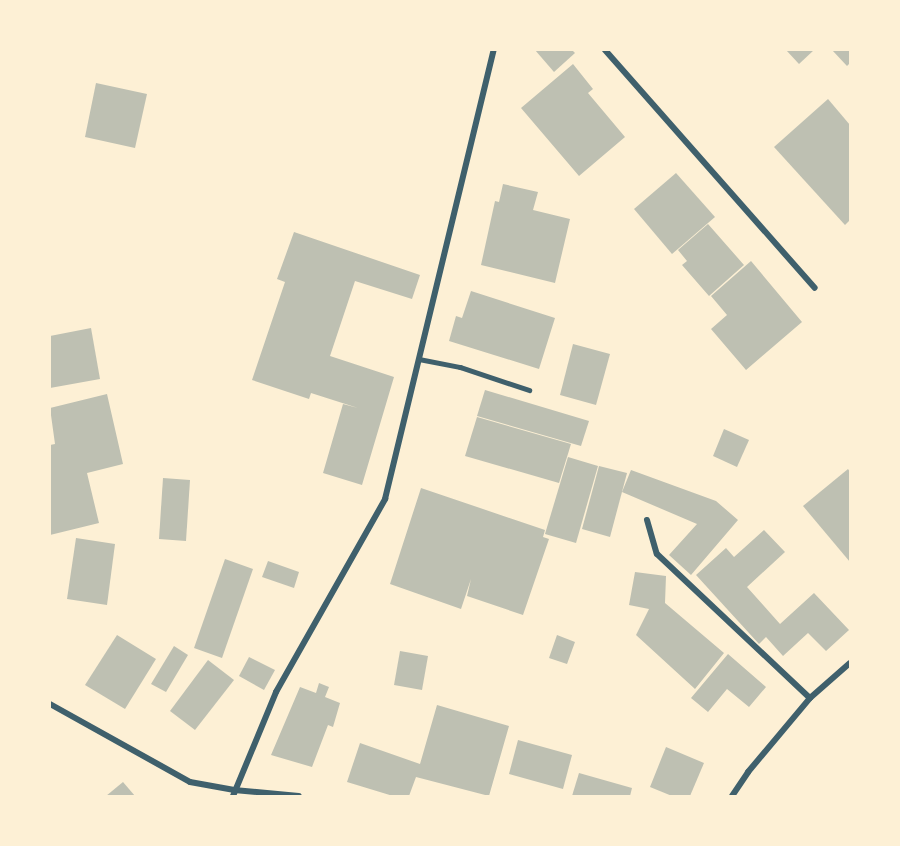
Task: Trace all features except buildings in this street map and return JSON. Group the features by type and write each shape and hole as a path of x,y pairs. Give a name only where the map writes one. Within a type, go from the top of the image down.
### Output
{"street":[{"path":"234,793 276,692 385,499 494,50"},
{"path":"606,50 815,288"},
{"path":"647,520 657,554 810,698"},
{"path":"732,796 748,772 810,698 850,663"},
{"path":"50,704 190,782 234,793 299,796"}],"lane":[{"path":"419,359 460,367 529,390"}]}
